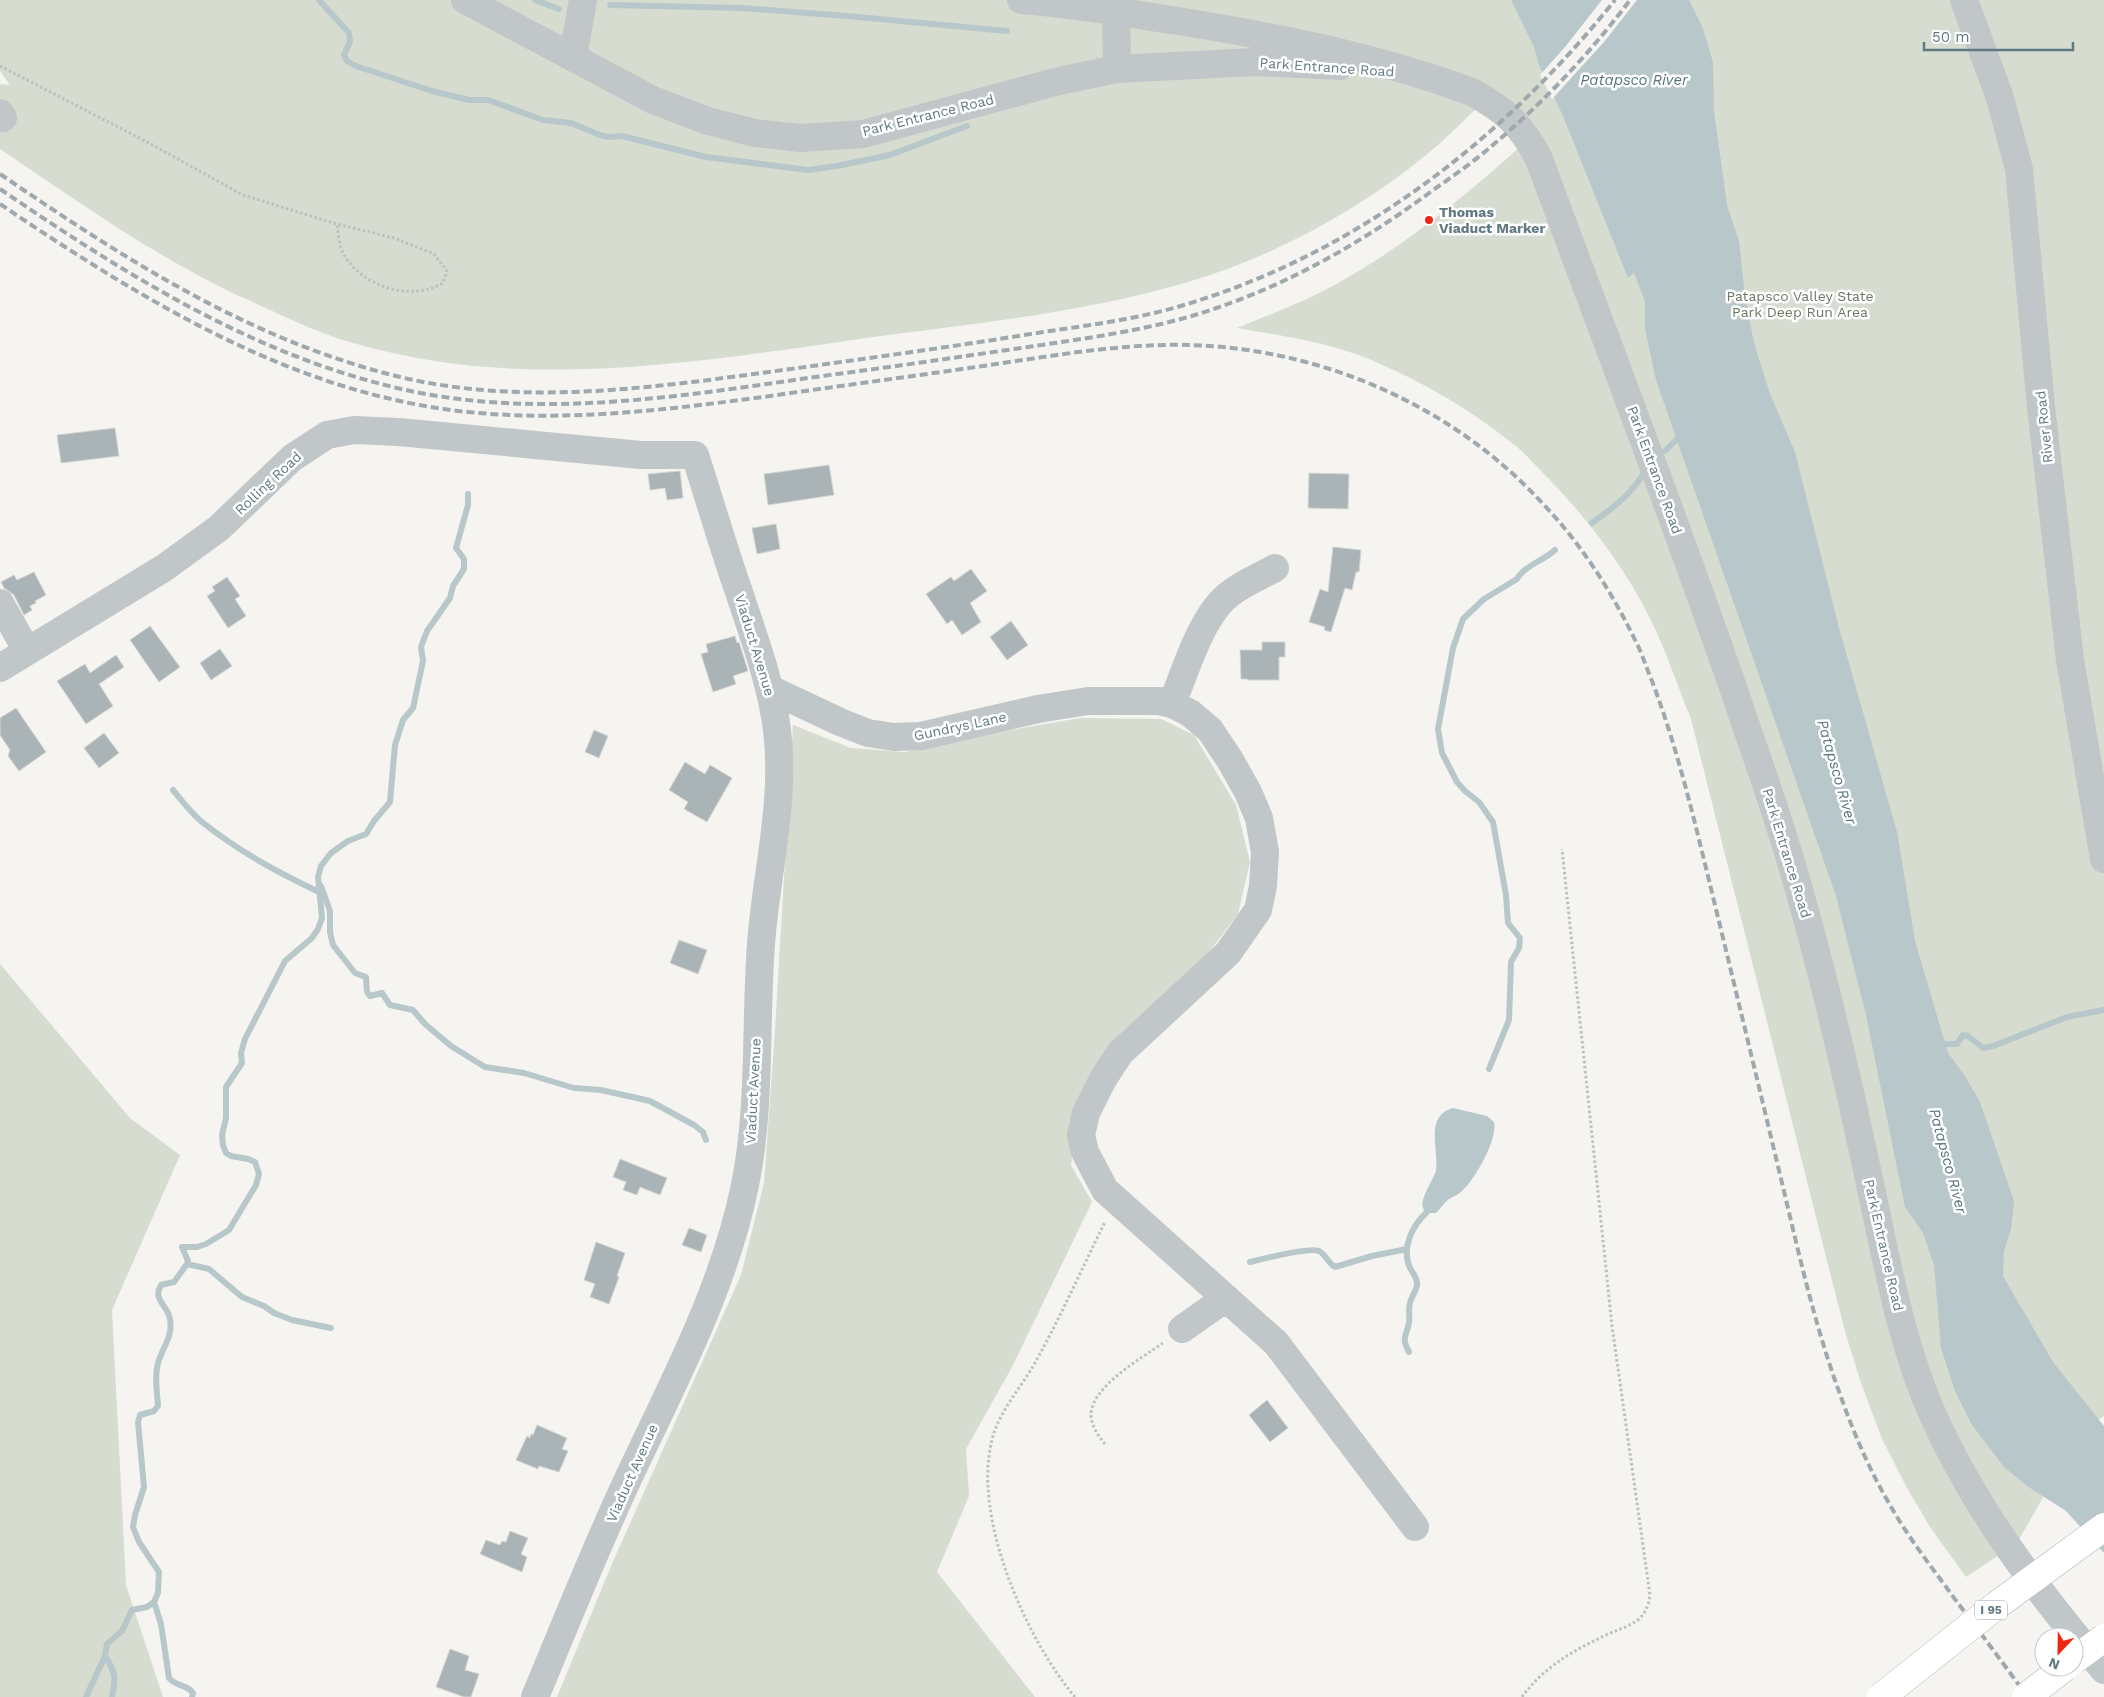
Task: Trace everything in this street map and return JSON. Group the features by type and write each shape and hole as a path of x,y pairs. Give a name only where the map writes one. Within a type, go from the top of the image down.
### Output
{"highway":[{"name":"I 95","path":"1881,1697 1997,1606 2104,1527"},
{"path":"2084,1653 2104,1638"},
{"path":"2026,1697 2052,1677"}],"street":[{"name":"Park Entrance Road","path":"465,0 653,100 708,121 755,133 800,138 863,134 1059,81 1117,69 1254,62 1337,66 1419,75"},
{"path":"573,56 584,0"},
{"name":"Park Entrance Road","path":"1021,0 1116,11 1261,34 1340,53 1472,92 1492,103 1511,118 1528,136 1539,159 1697,582 1789,855 1815,944 1837,1031 1907,1344 1932,1411 1980,1504 2016,1560 2053,1610 2104,1670"},
{"name":"River Road","path":"1964,0 2000,98 2019,169 2042,417 2070,660 2082,742 2104,859"},
{"path":"1116,11 1117,69"},
{"name":"Rolling Road","path":"0,668 164,568 219,528 292,458 327,435 354,430 399,432 642,455 695,455"},
{"name":"Viaduct Avenue","path":"535,1697 626,1485 679,1371 710,1297 731,1240 745,1185 754,1124 761,942 779,770 777,732 770,689 695,455"},
{"path":"1275,568 1230,593 1216,609 1200,633 1166,703 1190,713 1210,730 1248,792 1258,818 1265,852 1263,886 1258,910 1228,953 1120,1053 1103,1079 1086,1113 1081,1135 1085,1152 1105,1190 1276,1343 1415,1527"},
{"path":"0,603 27,651"},
{"name":"Gundrys Lane","path":"770,689 868,733 894,737 921,736 1038,709 1088,701 1166,703"},
{"path":"1182,1329 1226,1298"}],"path":[{"path":"0,66 243,195 336,224 394,238 434,254 448,271 443,283 429,290 406,291 382,286 357,270 342,251 336,224"},
{"path":"1522,1697 1543,1671 1595,1640 1632,1624 1641,1617 1649,1606 1650,1595 1610,1307 1562,848"},
{"path":"1075,1697 1049,1658 1026,1618 1008,1577 992,1523 988,1465 992,1440 1004,1412 1032,1368 1106,1221 1108,1205 1105,1190"},
{"path":"1105,1444 1095,1429 1091,1416 1094,1403 1113,1379 1182,1329"}],"green space":[{"name":"Patapsco Valley State Park Deep Run Area","path":"0,0 2104,0 2104,1416 2082,1429 2017,1543 1966,1577 1930,1527 1882,1439 1861,1383 1846,1335 1691,719 1656,631 1620,567 1575,508 1527,457 1516,446 1464,408 1412,379 1359,355 1308,341 1237,328 1319,293 1369,265 1437,217 1522,145 1479,106 1440,143 1407,170 1366,199 1322,225 1255,258 1213,274 1170,287 1079,308 762,353 626,367 558,370 491,367 424,359 357,344 289,319 229,291 161,254 106,220 0,149 0,84 10,85 0,71"},
{"path":"1080,718 1161,719 1194,735 1236,805 1250,862 1238,914 1205,957 1102,1055 1077,1113 1071,1165 1092,1202 1012,1367 966,1449 969,1496 937,1572 1035,1697 557,1697 611,1566 741,1275 764,1183 793,725 851,748 905,752 982,735"},
{"path":"0,964 130,1118 180,1155 112,1310 126,1585 163,1697 0,1697"}],"water":[{"name":"Patapsco River","path":"1511,0 1689,0 1702,26 1713,62 1714,111 1727,205 1739,241 1745,296 1754,343 1770,394 1795,452 1839,628 1897,832 1915,941 1948,1053 1965,1076 1980,1102 2014,1201 2011,1229 2004,1251 2003,1276 2053,1362 2104,1426 2104,1553 2066,1511 2027,1486 2004,1467 1972,1425 1955,1391 1941,1348 1934,1265 1923,1233 1905,1207 1866,1015 1836,896 1656,380 1645,329 1645,301 1634,273 1628,278 1563,116 1539,65 1534,47"},
{"path":"1453,1108 1487,1116 1494,1122 1493,1138 1479,1168 1467,1185 1449,1199 1436,1213 1427,1212 1423,1209 1423,1203 1424,1196 1436,1170 1436,1126 1444,1112"}],"pier":[{"path":"1602,0 1637,0 1604,42 1552,99 1540,75"}],"building":[{"path":"115,428 119,456 61,463 57,435"},
{"path":"829,465 834,495 768,505 764,474"},
{"path":"680,471 683,498 667,500 665,488 650,490 648,474"},
{"path":"1309,473 1349,474 1348,509 1308,508"},
{"path":"776,524 780,549 757,554 752,528"},
{"path":"1333,547 1361,550 1359,572 1356,572 1352,590 1345,588 1331,632 1324,630 1325,627 1309,622 1320,589 1328,592"},
{"path":"971,569 987,591 970,603 981,622 962,635 952,620 947,624 926,594 951,577 954,581"},
{"path":"34,572 46,595 35,601 36,603 30,606 32,610 24,615 14,595 4,588 1,582 14,575 17,580"},
{"path":"227,577 240,596 235,599 246,616 228,628 207,596 215,591 212,587"},
{"path":"1011,621 1028,645 1007,660 990,637"},
{"path":"150,626 180,667 159,682 130,640"},
{"path":"735,636 737,643 739,642 748,671 733,676 736,684 713,692 701,654 708,652 706,644"},
{"path":"1262,642 1285,642 1285,657 1279,657 1279,680 1241,679 1240,650 1262,650"},
{"path":"220,649 232,666 211,680 200,663"},
{"path":"116,655 124,667 99,684 113,706 86,724 57,681 85,664 90,673"},
{"path":"16,708 46,752 19,771 8,756 10,750 0,735 0,718"},
{"path":"594,730 608,736 599,758 585,752"},
{"path":"104,733 119,753 99,768 84,748"},
{"path":"685,762 705,774 710,765 732,778 707,822 684,809 688,802 669,790"},
{"path":"679,940 707,950 698,974 670,963"},
{"path":"620,1159 667,1178 660,1195 640,1187 637,1195 623,1190 626,1182 613,1177"},
{"path":"689,1228 707,1235 701,1252 682,1245"},
{"path":"596,1242 625,1253 609,1304 590,1297 595,1284 584,1280"},
{"path":"1267,1400 1288,1428 1270,1442 1249,1415"},
{"path":"537,1425 567,1438 562,1449 568,1451 559,1472 539,1466 538,1469 516,1460 527,1436 530,1438 531,1434 533,1435"},
{"path":"510,1531 528,1538 521,1554 527,1557 522,1572 480,1554 486,1540 500,1545 502,1541 506,1542"},
{"path":"450,1649 469,1656 465,1670 479,1674 471,1697 464,1697 436,1687"}],"waterway":[{"path":"319,0 349,33 350,41 344,55 347,61 356,66 432,91 469,100 488,100 543,120 571,123 600,135 608,137 622,136 706,157 808,170 890,155 967,126"},
{"path":"535,0 559,9"},
{"path":"610,5 742,8 1007,31"},
{"path":"1665,451 1682,434"},
{"path":"1592,523 1615,506 1645,471"},
{"path":"86,1697 105,1656 107,1644 122,1631 132,1610 147,1607 154,1602 158,1593 159,1572 139,1542 133,1527 144,1487 138,1422 140,1415 154,1411 158,1406 157,1365 168,1340 171,1325 169,1314 159,1299 159,1290 161,1285 174,1282 187,1264 188,1261 182,1247 197,1247 206,1244 229,1230 256,1185 259,1174 255,1162 231,1156 226,1153 223,1145 222,1135 226,1118 226,1087 242,1063 241,1053 245,1039 285,961 312,938 318,929 322,918 318,877 321,866 331,853 348,841 366,834 390,802 395,745 403,720 413,708 423,661 421,647 427,631 450,598 453,586 464,569 464,559 456,548 468,505 468,494"},
{"path":"1489,1069 1509,1020 1511,962 1519,948 1520,938 1508,923 1506,895 1493,822 1479,802 1457,782 1442,753 1438,729 1453,648 1463,619 1484,599 1517,579 1529,567 1555,550"},
{"path":"173,790 198,818 230,843 273,869 319,892"},
{"path":"321,886 330,911 330,932 333,945 355,973 366,977 367,992 370,996 382,993 390,1005 413,1010 425,1024 451,1046 485,1067 524,1073 574,1088 601,1090 650,1101 694,1125 703,1132 706,1140"},
{"path":"1937,1042 1957,1044 1963,1035 1968,1036 1983,1048 1993,1046 2067,1017 2104,1010"},
{"path":"1409,1352 1405,1343 1405,1337 1409,1323 1409,1305 1417,1283 1410,1268 1407,1245 1417,1224 1427,1212"},
{"path":"1250,1262 1314,1250 1319,1251 1335,1267 1372,1256 1407,1249"},
{"path":"187,1264 209,1269 242,1297 264,1306 274,1313 292,1320 331,1328"},
{"path":"154,1602 161,1624 169,1678 175,1683 191,1690 193,1693 192,1697"},
{"path":"105,1656 114,1675 112,1697"}],"railway":[{"path":"0,174 141,266 189,293 289,341 342,360 396,376 446,386 497,391 549,392 600,391 703,381 894,355 1114,321 1184,305 1247,283 1308,255 1367,223 1422,185 1475,144 1525,99 1572,51 1615,0"},
{"path":"0,189 92,250 188,306 237,331 339,372 393,387 445,397 498,403 604,402 710,392 1121,332 1181,319 1250,296 1314,266 1346,248 1407,209 1473,161 1513,128 1549,94 1583,57 1630,0"},
{"path":"0,204 109,274 165,307 222,337 281,364 341,385 404,402 468,412 505,415 542,416 616,413 763,397 1079,352 1134,346 1190,345 1240,349 1289,358 1337,371 1383,389 1428,412 1469,439 1508,470 1544,505 1571,536 1606,586 1640,650 1662,709 1687,794 1808,1290 1823,1344 1846,1411 1876,1479 1905,1530 2028,1697"}],"place":[{"name":"Thomas Viaduct Marker","path":"1429,220"}]}
